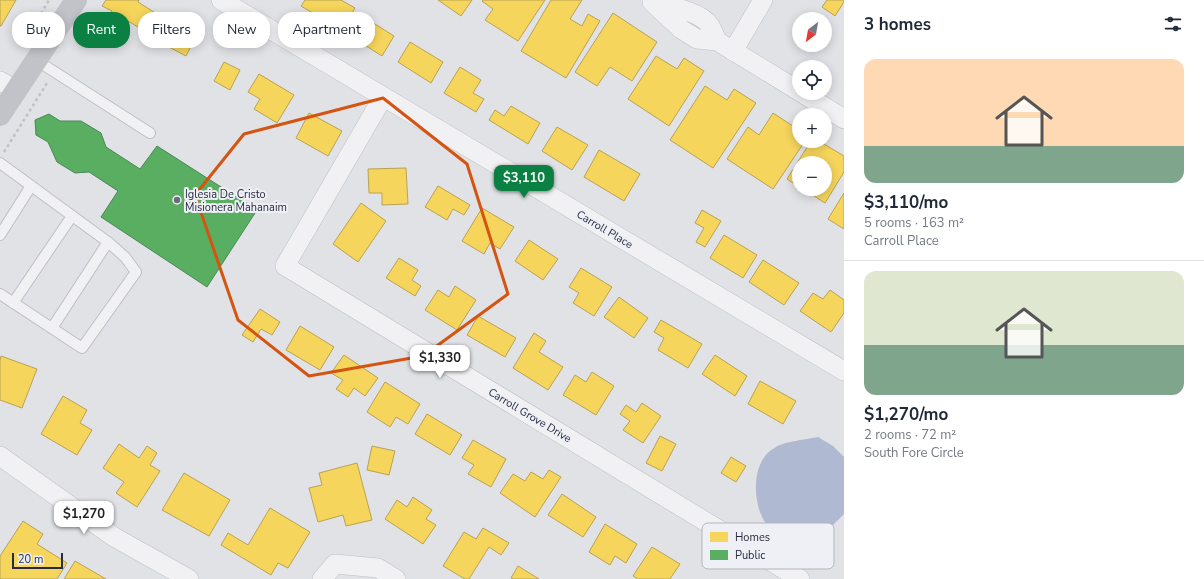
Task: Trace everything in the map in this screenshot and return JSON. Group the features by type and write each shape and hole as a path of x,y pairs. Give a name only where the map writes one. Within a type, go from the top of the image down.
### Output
{"main road":[{"path":"0,115 8,85 36,60 76,0"}],"street":[{"name":"Carroll Place","path":"221,0 844,371"},
{"path":"733,51 763,0"},
{"path":"650,1 698,16 710,25 717,41 792,87"},
{"name":"Carroll Grove Drive","path":"383,97 285,266 708,523"},
{"path":"814,100 844,118"},
{"path":"0,456 114,537 190,579"},
{"path":"322,579 335,564 378,568 396,579"},
{"name":"Carroll Grove Drive","path":"784,569 800,579"}],"lane":[{"path":"36,60 150,133"},
{"path":"0,164 108,242 125,257 136,272 82,348 0,294"},
{"path":"0,235 31,186"},
{"path":"13,303 72,216"},
{"path":"52,328 108,242"}],"highlighted area":[{"path":"383,98 467,164 508,294 423,356 309,376 238,320 195,195 244,134"}],"water":[{"path":"818,437 833,446 844,457 844,514 834,524 765,523 762,518 758,505 756,489 756,480 760,464 769,452 779,445"}],"building: Homes":[{"path":"0,0 16,0 1,26 0,26"},
{"path":"106,0 139,0 138,2 154,12 138,12 138,27 130,22 130,12 111,12 112,11 102,6"},
{"path":"305,0 341,0 355,8 352,12 311,12 301,6"},
{"path":"438,0 472,0 461,16"},
{"path":"545,0 518,41 485,20 493,9 482,1"},
{"path":"551,0 582,0 570,19 582,26 588,14 600,21 566,78 521,51"},
{"path":"827,0 844,0 835,16 832,12 829,12 822,7"},
{"path":"613,13 657,42 632,81 610,67 597,86 575,72"},
{"path":"375,24 394,36 382,56 369,48 375,48"},
{"path":"410,42 443,62 431,83 398,62"},
{"path":"171,48 190,48 186,56"},
{"path":"656,56 677,69 684,58 704,71 669,126 628,99"},
{"path":"224,62 240,70 230,90 214,81"},
{"path":"460,67 481,80 473,93 484,99 476,112 444,93"},
{"path":"259,74 294,95 277,123 254,109 260,99 248,92"},
{"path":"705,86 727,100 734,89 756,103 713,168 670,140"},
{"path":"511,106 540,123 528,144 489,120 495,110 504,116"},
{"path":"309,113 342,131 328,156 296,138"},
{"path":"773,113 792,125 792,148 800,148 795,156 792,156 792,160 773,189 727,159 748,127 759,135"},
{"path":"557,127 588,145 572,170 542,151"},
{"path":"807,148 831,148 844,156 844,172 832,192 832,156 802,156"},
{"path":"599,150 640,174 624,201 584,177"},
{"path":"406,168 408,204 382,205 382,193 369,193 368,169"},
{"path":"792,171 792,182 787,179"},
{"path":"438,186 470,205 464,215 453,209 447,220 425,207"},
{"path":"844,193 844,229 828,219"},
{"path":"814,196 829,196 825,203"},
{"path":"361,203 386,221 358,262 333,244"},
{"path":"482,208 514,227 500,249 490,243 484,254 462,241"},
{"path":"702,210 721,221 705,247 696,242 704,228 695,223"},
{"path":"724,235 757,255 743,278 710,258"},
{"path":"529,240 558,259 543,280 515,261"},
{"path":"399,258 418,270 412,280 421,286 415,296 386,278"},
{"path":"763,260 799,283 784,305 749,282"},
{"path":"581,268 612,287 594,316 573,303 579,293 569,287"},
{"path":"455,286 476,300 457,330 425,310 438,290 449,297"},
{"path":"830,290 844,300 844,313 831,332 800,311 813,293 823,299"},
{"path":"619,297 648,318 634,338 604,317"},
{"path":"260,309 280,322 272,335 261,329 253,342 242,335"},
{"path":"478,316 516,338 505,357 467,335"},
{"path":"661,320 702,344 688,368 658,350 664,338 654,332"},
{"path":"300,326 334,347 320,370 286,350"},
{"path":"534,333 546,341 539,352 563,367 548,390 513,368"},
{"path":"344,355 378,378 365,396 354,388 348,397 336,389 343,380 331,373"},
{"path":"715,355 747,376 735,396 702,374"},
{"path":"1,356 37,369 22,408 0,400"},
{"path":"592,372 614,386 596,415 563,395 575,375 586,382"},
{"path":"760,381 796,401 783,424 748,404"},
{"path":"385,382 420,404 408,424 396,417 390,427 367,412"},
{"path":"63,396 87,410 80,423 92,430 77,455 41,434"},
{"path":"642,403 661,416 643,443 623,430 630,421 620,414 626,405 636,412"},
{"path":"427,414 462,435 450,455 415,434"},
{"path":"660,436 676,444 662,471 646,463"},
{"path":"473,440 506,459 491,487 468,474 474,465 462,458"},
{"path":"119,444 139,458 147,446 157,453 150,465 160,471 137,507 116,493 124,482 103,468"},
{"path":"372,446 395,451 389,475 367,470"},
{"path":"731,457 746,466 736,482 721,473"},
{"path":"357,463 372,520 346,526 343,515 318,522 309,488 322,485 319,473"},
{"path":"549,470 561,477 535,517 500,493 513,474 525,481 531,472 543,479"},
{"path":"184,473 230,500 209,536 162,510"},
{"path":"562,494 596,517 583,537 548,515"},
{"path":"413,497 432,510 426,519 436,525 423,544 385,519 397,500 407,507"},
{"path":"270,508 310,532 288,568 278,563 271,575 221,545 228,533 248,545"},
{"path":"23,521 43,534 37,544 67,563 57,579 0,579 0,556"},
{"path":"605,524 637,544 626,563 615,556 610,565 589,552"},
{"path":"483,528 509,543 501,555 489,547 469,579 465,579 443,566 464,532 476,539"},
{"path":"652,547 680,564 670,579 638,579 633,576"},
{"path":"75,561 106,579 64,579"},
{"path":"518,566 539,579 511,578"}],"building: Public":[{"name":"Iglesia De Cristo Misionera Mahanaim","path":"49,114 60,121 81,121 101,133 106,147 140,169 157,146 257,210 207,287 101,217 118,191 89,172 75,173 57,162 48,142 36,135 35,120"}],"place":[{"name":"Iglesia De Cristo Misionera Mahanaim","path":"177,200"}]}
